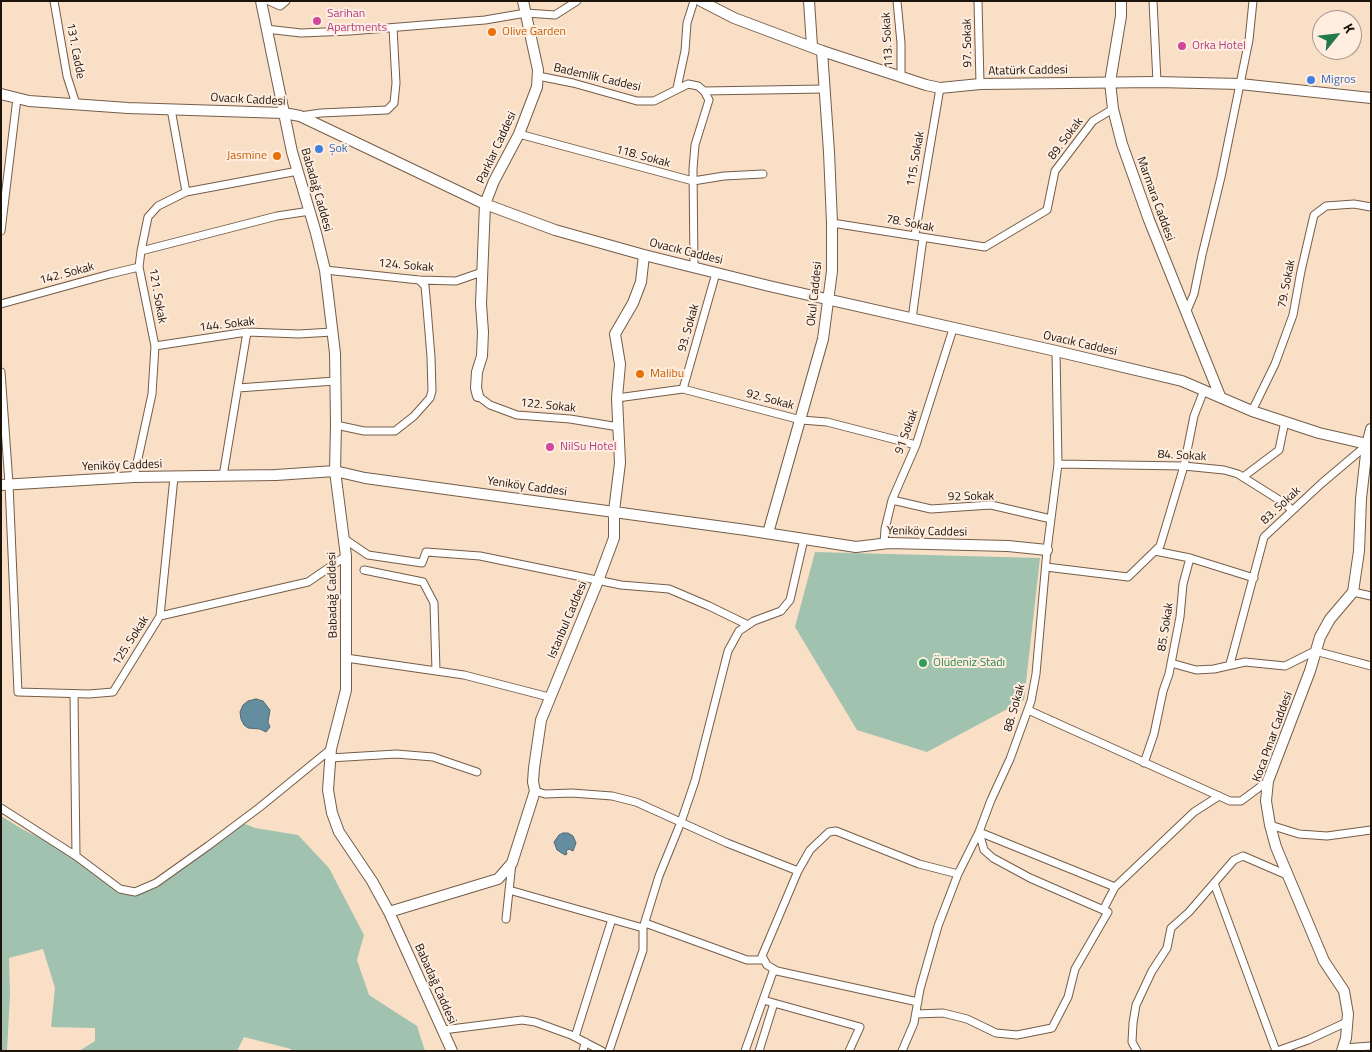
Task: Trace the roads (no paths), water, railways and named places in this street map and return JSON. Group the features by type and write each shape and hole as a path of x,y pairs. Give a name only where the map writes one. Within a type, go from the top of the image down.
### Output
{"street":[{"name":"131. Cadde","path":"54,1 67,76 76,104"},
{"name":"Babadağ Caddesi","path":"260,1 292,152 325,270 332,332 336,425 335,471 346,556 346,690 331,753 328,790 332,813 339,832 372,881 389,912 452,1051"},
{"path":"268,1 280,6 286,1"},
{"name":"Parklar Caddesi","path":"478,396 476,388 477,372 482,356 483,332 481,304 485,204 494,180 519,134 537,87 538,70 523,1"},
{"path":"266,29 300,33 393,28 484,20 526,13 556,15 577,1"},
{"path":"677,88 687,23 694,1"},
{"name":"Atatürk Caddesi","path":"701,1 734,18 901,77 940,88 980,84 1157,82 1240,84 1371,98"},
{"name":"Okul Caddesi","path":"768,533 823,339 832,271 829,152 823,89 809,1"},
{"name":"113. Sokak","path":"897,1 901,43 901,77"},
{"name":"97. Sokak","path":"978,1 980,84"},
{"name":"Marmara Caddesi","path":"1122,1 1110,82 1113,109 1122,144 1149,220 1220,396"},
{"path":"1153,1 1157,82"},
{"path":"1186,314 1194,294 1221,177 1249,40 1253,1"},
{"path":"300,116 321,113 387,110 394,103 396,83 393,28"},
{"name":"Bademlik Caddesi","path":"538,76 573,83 637,101 654,101 688,84 698,86 704,91 823,89"},
{"name":"115. Sokak","path":"915,235 940,88"},
{"path":"694,267 693,181 696,144 710,100 704,91"},
{"name":"Ovacık Caddesi","path":"1,94 29,101 284,113 300,116 485,204 555,230 716,273 1182,382 1285,422 1319,433 1369,445"},
{"path":"1,230 17,98"},
{"path":"171,109 186,192"},
{"name":"89. Sokak","path":"985,247 1047,210 1055,171 1093,122 1113,109"},
{"name":"118. Sokak","path":"519,134 693,181 724,176 762,174"},
{"name":"121. Sokak","path":"134,477 152,394 155,346 139,267 148,217 158,206 186,192 298,171"},
{"name":"79. Sokak","path":"1252,410 1275,364 1293,315 1300,271 1314,215 1326,206 1354,204 1371,207"},
{"path":"141,250 277,216 310,211"},
{"name":"78. Sokak","path":"832,223 985,247"},
{"path":"912,319 923,238"},
{"name":"Istanbul Caddesi","path":"389,912 498,880 512,863 535,791 533,782 537,746 549,697 614,538 614,511 620,463 617,398 620,364 615,334 633,303 641,282 644,254"},
{"name":"142. Sokak","path":"1,304 139,267"},
{"name":"124. Sokak","path":"325,270 419,280 456,281 482,272"},
{"name":"93. Sokak","path":"683,389 716,273"},
{"path":"336,425 364,431 395,431 414,416 430,398 432,391 432,364 425,286 419,280"},
{"name":"91 Sokak","path":"884,544 892,500 916,445 953,328"},
{"path":"223,476 247,332"},
{"name":"144. Sokak","path":"155,346 247,332 299,334 332,332"},
{"name":"88. Sokak","path":"902,1051 914,1023 938,926 958,874 979,832 1010,759 1028,710 1036,674 1047,550 1058,464 1056,351"},
{"path":"1,372 5,484"},
{"path":"238,388 335,381"},
{"name":"92. Sokak","path":"617,398 683,389 801,420 827,422 916,445"},
{"path":"1046,567 1128,577 1160,546 1184,466 1194,416 1204,390"},
{"name":"122. Sokak","path":"478,396 490,405 517,415 570,419 619,427"},
{"path":"1243,477 1279,450 1285,422"},
{"path":"1371,429 1361,499 1359,551 1353,592 1371,596"},
{"name":"83. Sokak","path":"1230,664 1264,537 1349,459 1369,445"},
{"name":"84. Sokak","path":"1058,464 1184,466 1224,470 1243,477 1292,510"},
{"name":"Yeniköy Caddesi","path":"5,484 134,477 276,475 335,471 365,478 614,511 856,547 884,544 1008,546 1047,550"},
{"name":"125. Sokak","path":"5,484 18,692 74,694 112,692 160,616 174,477"},
{"name":"92 Sokak","path":"892,500 931,509 991,505 1051,519"},
{"path":"343,538 368,555 422,563 426,552 480,556 598,581 669,589 748,625"},
{"path":"609,1051 643,950 644,925 659,876 681,822 704,749 728,651 739,631 748,625 781,611 790,600 804,539"},
{"path":"1155,550 1190,558 1254,578"},
{"path":"160,616 308,582 346,556"},
{"name":"85. Sokak","path":"1144,763 1154,734 1171,663 1180,617 1183,584 1190,558"},
{"path":"364,570 423,582 434,603 436,671"},
{"name":"Koca Pınar Caddesi","path":"1342,1050 1346,1038 1348,1014 1344,992 1324,961 1287,875 1276,847 1266,801 1268,781 1310,671 1320,637 1330,619 1353,592"},
{"path":"1171,663 1196,670 1214,669 1245,662 1285,666 1315,652 1371,666"},
{"path":"346,658 464,675 549,697"},
{"path":"74,694 76,856"},
{"path":"1028,710 1230,801 1241,801 1268,781"},
{"path":"1,808 76,856 120,889 135,892 156,883 331,753 396,754 433,757 477,772"},
{"path":"535,791 545,794 572,793 612,796 636,802 727,844 798,871"},
{"path":"1103,910 1115,887 1194,812 1218,796"},
{"path":"1270,825 1299,834 1327,836 1371,830"},
{"path":"918,1002 774,969 767,965 762,956 798,871 810,850 829,832 836,831 919,864 958,874"},
{"path":"979,832 1115,887"},
{"path":"916,1014 943,1013 967,1019 996,1033 1017,1035 1052,1028 1068,998 1075,969 1108,912 1030,878 993,858 984,850 979,832"},
{"path":"1137,1051 1132,1042 1132,1023 1136,1005 1152,971 1167,948 1171,928 1189,912 1234,860 1243,856 1287,875"},
{"path":"506,919 512,863"},
{"path":"1214,882 1276,1051 1308,1040 1347,1022"},
{"path":"509,890 612,919 644,925 747,960 764,960"},
{"path":"575,1037 612,919"},
{"path":"745,1051 774,969"},
{"path":"763,1000 860,1027 849,1051"},
{"path":"759,1051 774,1003"},
{"path":"443,1030 522,1020 534,1022 575,1037 602,1051"},
{"path":"583,1051 585,1042"},
{"path":"1342,1050 1371,1046"}],"water":[{"path":"256,699 263,701 270,710 268,722 270,727 266,732 260,729 248,728 241,719 240,712 243,705 248,701"},
{"path":"563,833 573,836 576,843 573,851 569,849 565,855 557,850 554,842"}],"place":[{"name":"Sarihan Apartments","path":"317,21"},
{"name":"Olive Garden","path":"492,32"},
{"name":"Orka Hotel","path":"1182,46"},
{"name":"Migros","path":"1311,80"},
{"name":"Şok","path":"319,149"},
{"name":"Jasmine","path":"277,156"},
{"name":"Malibu","path":"640,374"},
{"name":"NilSu Hotel","path":"550,447"},
{"name":"Ölüdeniz Stadı","path":"923,663"}]}
